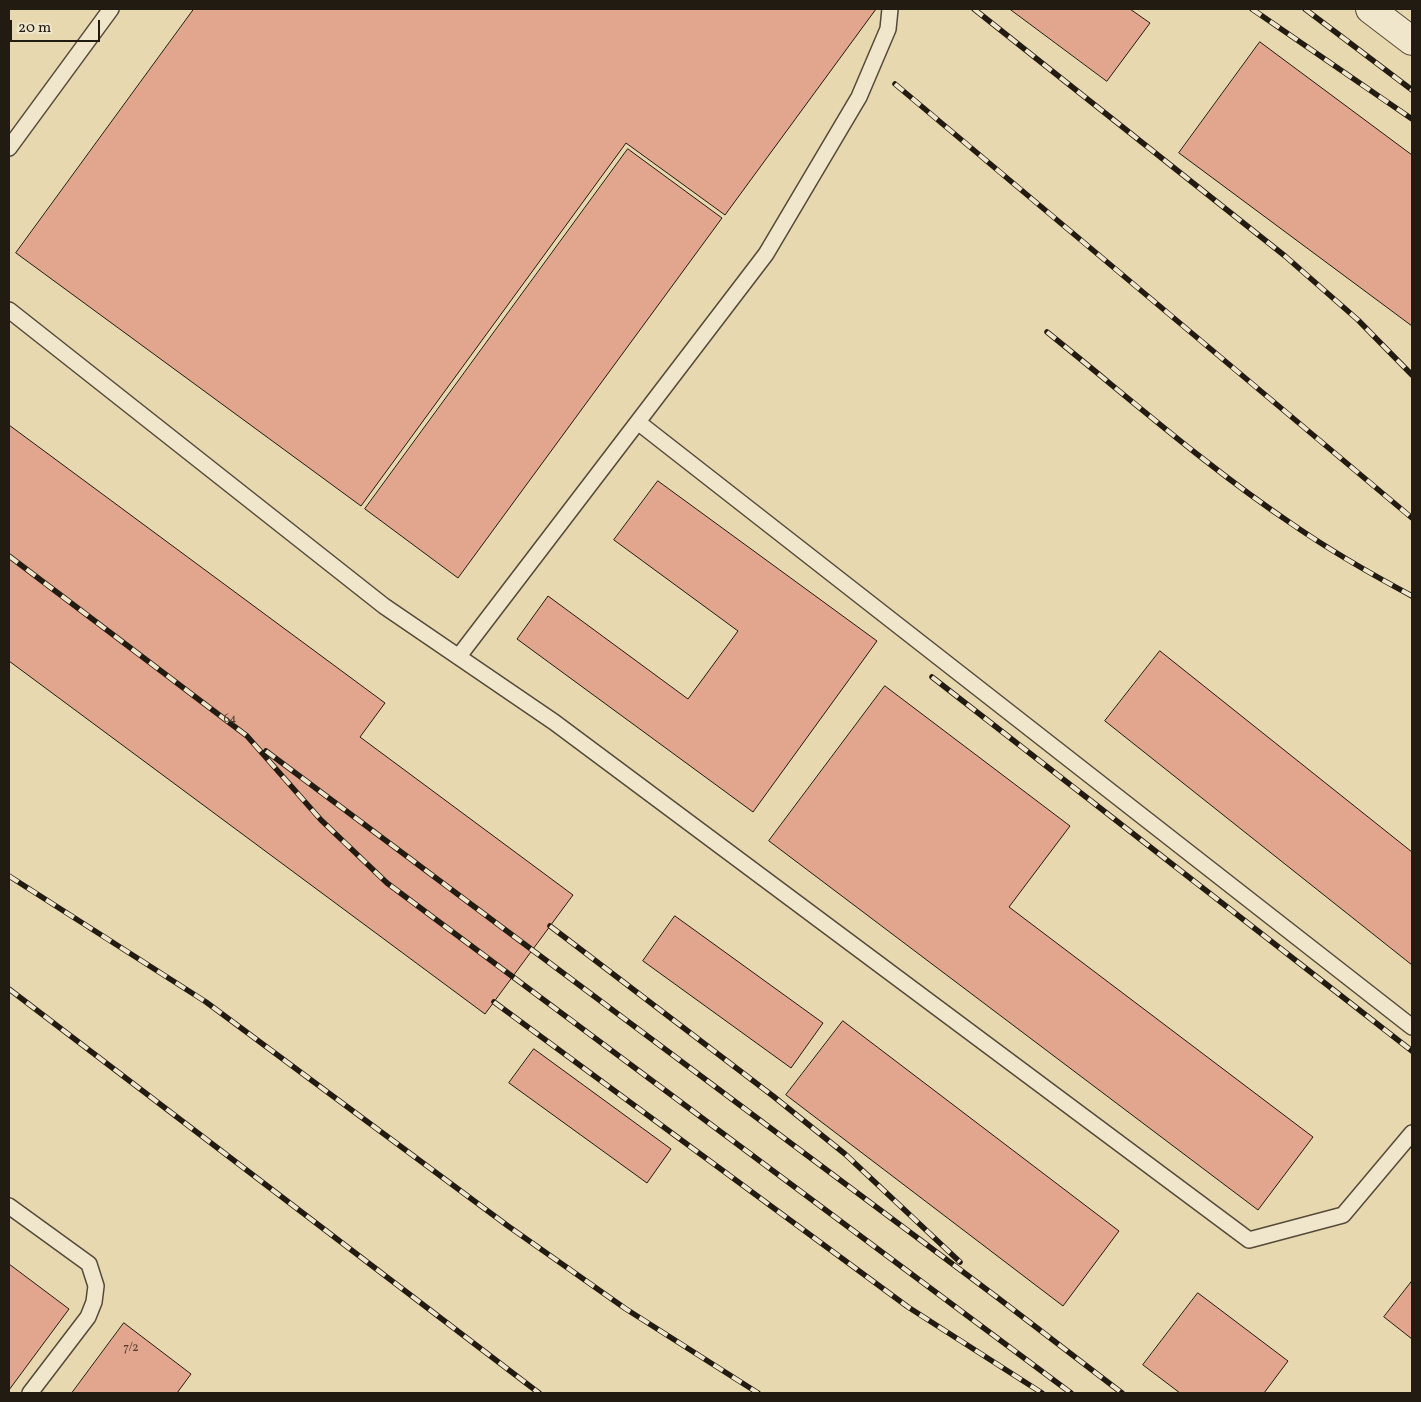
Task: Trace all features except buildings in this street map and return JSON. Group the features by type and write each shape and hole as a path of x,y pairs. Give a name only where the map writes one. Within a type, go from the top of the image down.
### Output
{"street":[{"path":"1370,9 1412,41"}],"lane":[{"path":"9,148 110,9"},
{"path":"459,656 639,423 766,254 859,97 888,29 890,9"},
{"path":"9,310 384,606 554,722 1249,1240 1343,1215 1412,1133"},
{"path":"639,423 1412,1027"},
{"path":"9,1206 88,1264 96,1286 94,1302 88,1317 30,1393"}],"railway":[{"path":"974,9 1285,256 1358,320 1412,375"},
{"path":"1252,9 1412,119"},
{"path":"1305,9 1412,90"},
{"path":"895,84 1412,518"},
{"path":"1047,332 1198,455 1260,502 1336,553 1412,596"},
{"path":"9,556 247,736 321,820 387,883 1071,1393"},
{"path":"932,677 1412,1051"},
{"path":"266,751 998,1298 1122,1393"},
{"path":"9,876 206,1002 508,1226 626,1309 758,1393"},
{"path":"550,926 773,1096 845,1154 960,1262"},
{"path":"9,989 539,1393"},
{"path":"494,1002 908,1307 1042,1393"}]}
